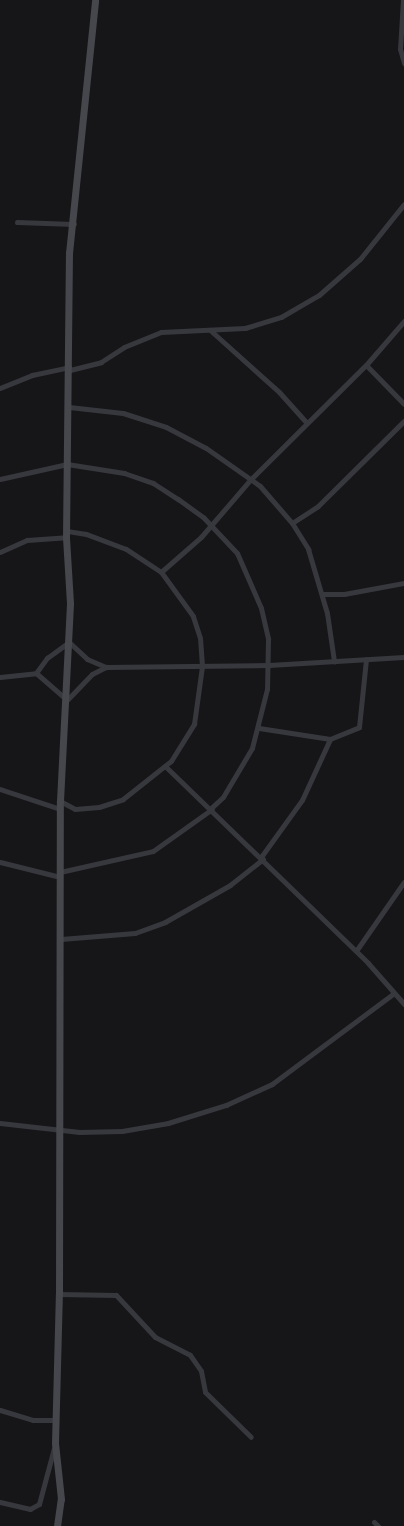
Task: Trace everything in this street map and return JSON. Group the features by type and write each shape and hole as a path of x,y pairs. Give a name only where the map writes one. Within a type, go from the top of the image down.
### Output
{"street":[{"path":"57,1526 61,1499 55,1443 59,1294 61,939 60,801 69,642 66,534 67,464 70,407 69,253 74,224 95,0"},
{"path":"403,0 400,50 404,64"},
{"path":"0,388 32,375 100,362 124,347 161,332 210,330 259,325 319,295 360,259 404,204"},
{"path":"17,222 74,224"},
{"path":"161,572 211,525 250,480 306,422 366,365 404,320"},
{"path":"210,330 279,392 306,422"},
{"path":"366,365 404,404"},
{"path":"70,407 123,413 166,427 206,448 250,480 292,523 308,549 322,594 334,661"},
{"path":"292,523 318,506 404,421"},
{"path":"0,479 67,464 124,473 153,484 211,525 237,553 254,588 268,639 269,665 260,728 232,784 212,809 153,851 60,875 0,862"},
{"path":"0,552 27,540 66,534 86,534 126,549 161,572 193,616 200,638 202,666 194,724 165,766 123,799 100,807 75,809 60,801"},
{"path":"322,594 344,594 404,583"},
{"path":"69,642 94,663 106,667 269,665 404,657"},
{"path":"0,677 36,673 47,658 69,642"},
{"path":"260,728 330,738 360,727 366,659"},
{"path":"66,700 92,674 106,667"},
{"path":"36,673 66,700"},
{"path":"61,939 135,933 165,922 230,884 262,858 302,800 330,738"},
{"path":"165,766 212,809 356,951 404,1004"},
{"path":"0,789 60,809"},
{"path":"356,951 404,882"},
{"path":"0,1123 60,1127 79,1132 149,1128 226,1105 272,1084 394,993"},
{"path":"59,1294 116,1295 155,1337 190,1355 201,1371 205,1392 251,1438"},
{"path":"0,1410 34,1420 55,1420"},
{"path":"0,1502 30,1509 39,1504 55,1443"}]}
